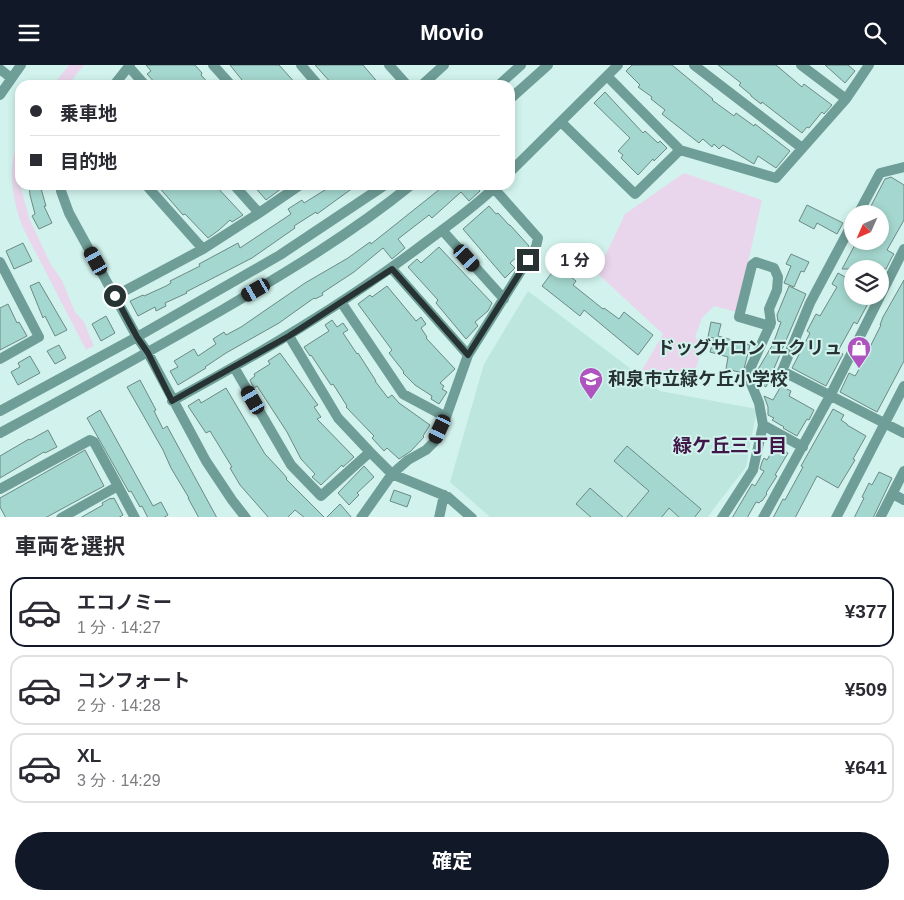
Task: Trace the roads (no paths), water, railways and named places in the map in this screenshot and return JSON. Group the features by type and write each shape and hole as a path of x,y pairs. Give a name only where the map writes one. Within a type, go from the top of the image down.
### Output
{"street":[{"path":"0,95 21,65"},
{"path":"213,65 226,80"},
{"path":"301,65 314,80"},
{"path":"389,65 402,80"},
{"path":"428,80 444,65"},
{"path":"504,80 521,65"},
{"path":"515,95 548,65"},
{"path":"515,167 618,65"},
{"path":"694,65 802,148"},
{"path":"801,65 846,99"},
{"path":"607,76 680,149 776,178 846,99 869,65"},
{"path":"118,80 130,66 141,80"},
{"path":"0,69 11,77"},
{"path":"561,121 635,194 680,149"},
{"path":"863,205 880,173 904,167"},
{"path":"61,190 69,213 137,337 148,353 172,401 206,461 232,500 246,517"},
{"path":"150,190 203,249"},
{"path":"238,190 259,213"},
{"path":"115,296 203,249 293,190"},
{"path":"0,411 137,337 280,255 378,190"},
{"path":"0,433 148,353 287,272 405,190"},
{"path":"172,401 289,336 392,269 489,190"},
{"path":"361,517 392,474 408,460 434,443 446,417 468,355 536,247 538,238 497,190"},
{"path":"442,230 504,299"},
{"path":"844,239 810,303 782,371 904,433"},
{"path":"763,517 830,396 904,249"},
{"path":"722,517 753,470 763,425 759,403 750,381 750,369 770,326 771,323 769,309 777,290 778,277 774,268 756,262 752,265 739,317 770,326"},
{"path":"0,263 39,337 0,359"},
{"path":"392,269 468,355"},
{"path":"341,302 403,394 446,417"},
{"path":"289,336 338,418 392,474 448,497 472,517"},
{"path":"234,367 291,465 321,496 370,452"},
{"path":"836,517 904,386"},
{"path":"763,425 803,447"},
{"path":"0,489 90,440 94,442 135,517"},
{"path":"880,517 904,471"},
{"path":"67,516 118,486"},
{"path":"893,494 904,500"},
{"path":"439,517 444,495"}],"place":[{"name":"ドッグサロン エクリュ","path":"859,369"},
{"name":"和泉市立緑ケ丘小学校","path":"591,400"}],"district":[{"name":"緑ケ丘三丁目","path":"730,445"}]}
